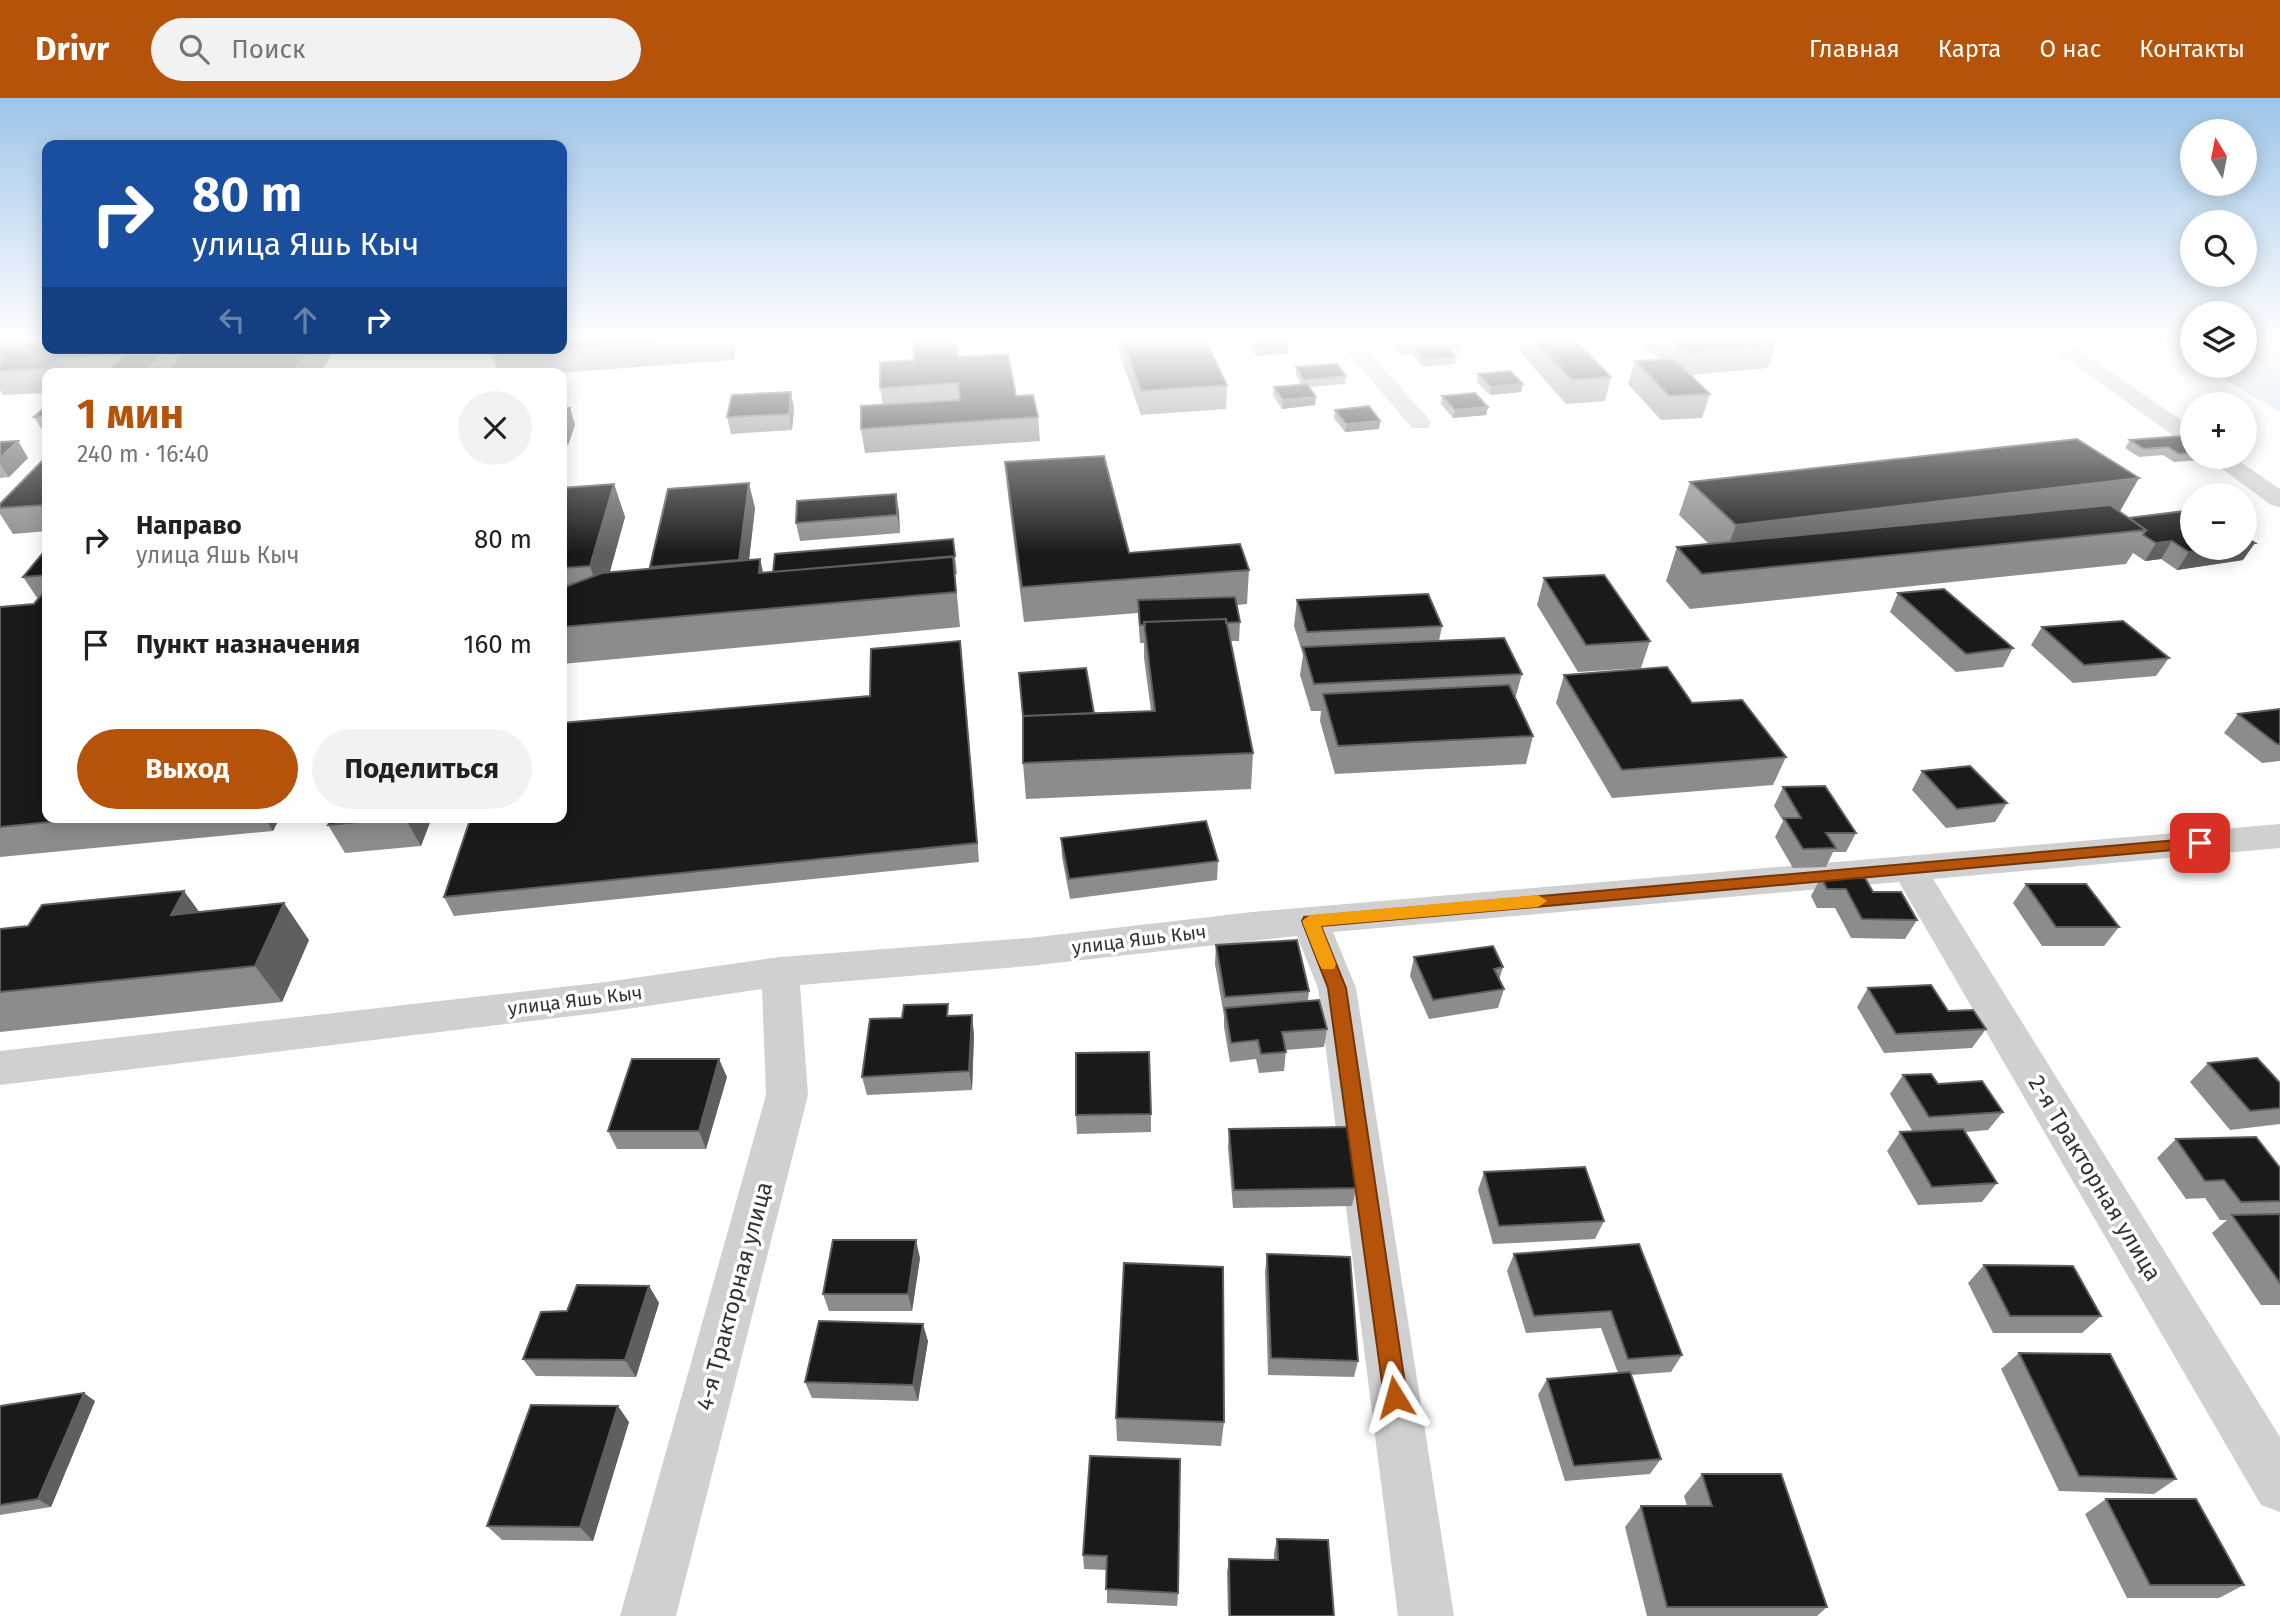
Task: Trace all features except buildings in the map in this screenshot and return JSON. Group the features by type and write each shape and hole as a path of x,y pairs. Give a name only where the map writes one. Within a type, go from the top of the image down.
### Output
{"street":[{"path":"1410,412 1420,423"},
{"path":"2154,412 2180,430"},
{"path":"2235,469 2280,500"},
{"name":"улица Яшь Кыч","path":"0,1068 606,997 780,972 1029,952 1310,921 2280,836"},
{"name":"2-я Тракторная улица","path":"1909,869 2280,1486"},
{"path":"1310,921 1337,988 1426,1616"},
{"name":"4-я Тракторная улица","path":"648,1616 787,1095 780,972"}],"slow traffic":[{"path":"1328,964 1310,921 1538,901"}],"route":[{"path":"1395,1397 1337,988 1310,921 2200,843"}]}
